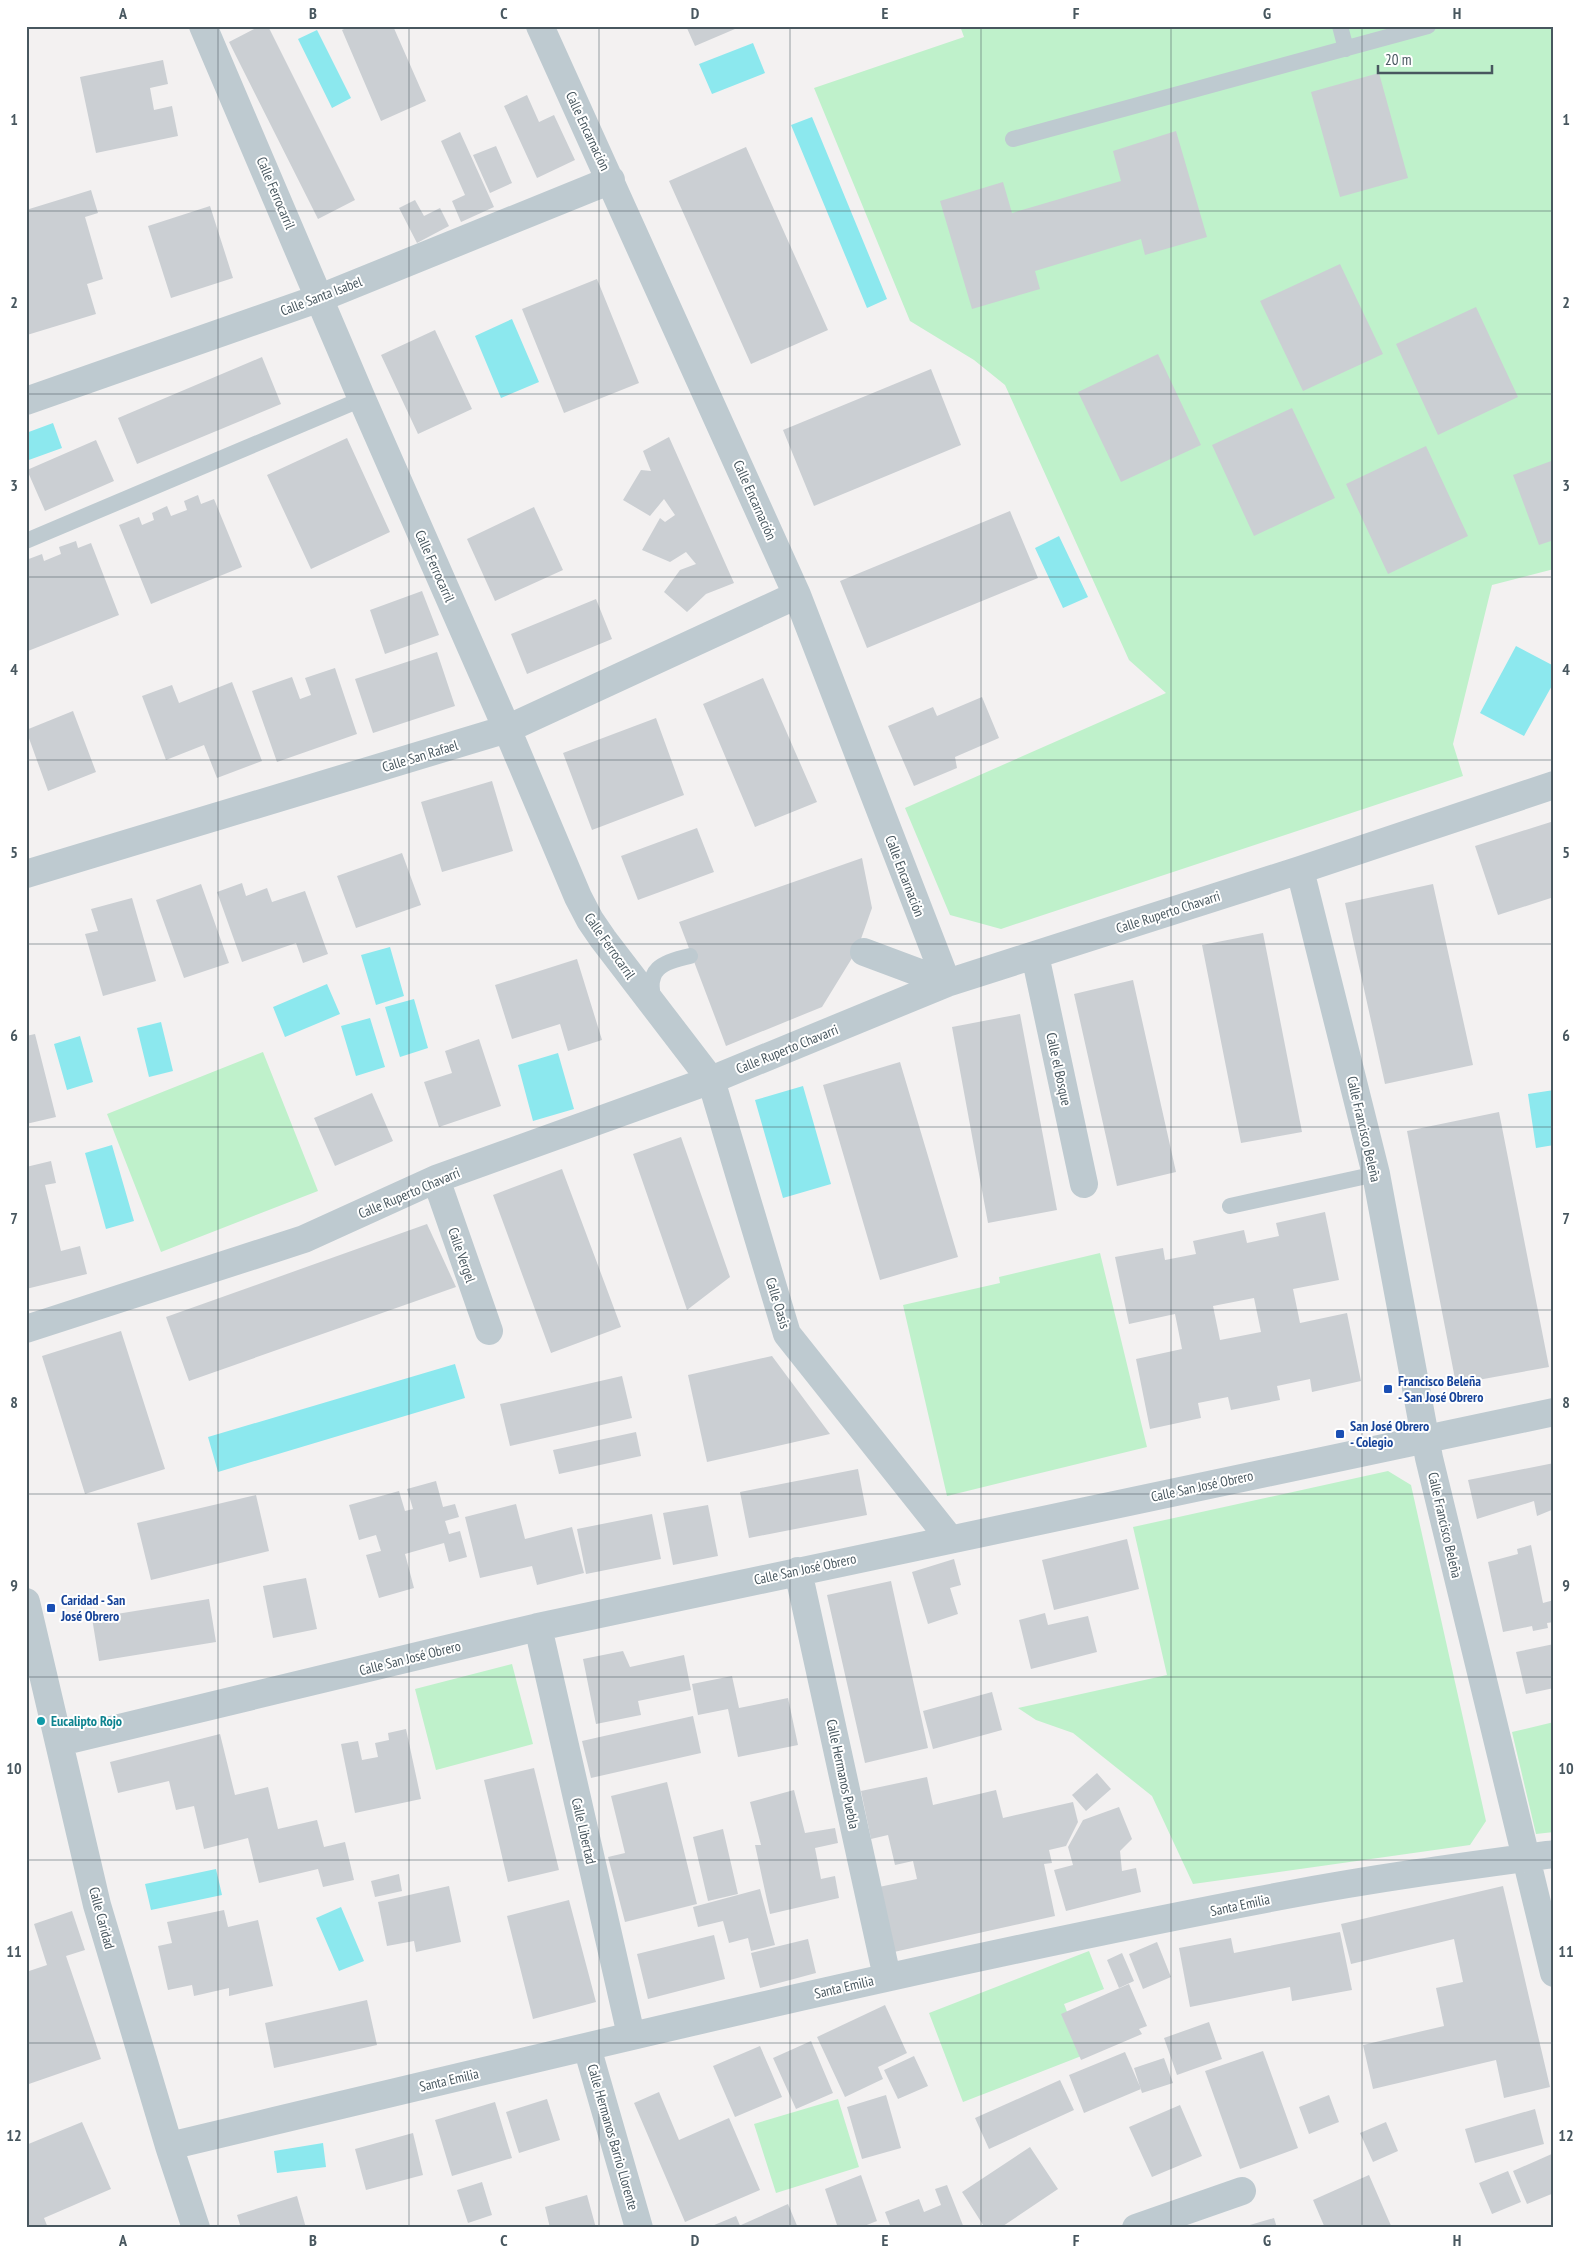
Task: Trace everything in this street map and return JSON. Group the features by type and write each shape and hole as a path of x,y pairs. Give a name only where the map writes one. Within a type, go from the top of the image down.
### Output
{"street":[{"name":"Calle Ferrocarril","path":"203,26 362,399 507,729 578,898 590,920 711,1080"},
{"name":"Calle Encarnación","path":"540,26 797,595 947,983"},
{"name":"Calle Santa Isabel","path":"26,401 320,298 611,180"},
{"name":"Calle San Rafael","path":"26,874 507,729 797,595"},
{"name":"Calle Ruperto Chavarri","path":"26,1329 304,1239 436,1179 711,1080 947,983 1300,870 1554,785"},
{"name":"Calle Francisco Beleña","path":"1300,870 1376,1174 1425,1440 1524,1858 1554,1973"},
{"path":"864,952 947,983"},
{"name":"Calle el Bosque","path":"1035,955 1084,1184"},
{"name":"Calle Oasis","path":"711,1080 787,1334 950,1539"},
{"name":"Calle Vergel","path":"436,1179 489,1331"},
{"name":"Calle San José Obrero","path":"60,1742 538,1627 1554,1412"},
{"name":"Calle Hermanos Puebla","path":"798,1571 888,1977"},
{"name":"Calle Caridad","path":"26,1602 97,1905 169,2146 196,2228"},
{"name":"Calle Libertad","path":"538,1627 631,2035"},
{"name":"Santa Emilia","path":"169,2146 631,2035 888,1977 1289,1894 1554,1854"},
{"name":"Calle Hermanos Barrio Llorente","path":"587,2047 639,2228"},
{"path":"1136,2228 1242,2191"}],"lane":[{"path":"1340,26 1346,49"},
{"path":"1014,139 1428,26"},
{"path":"26,541 362,399"},
{"path":"656,1008 650,986 653,974 661,965 673,959 690,956"},
{"path":"1230,1206 1376,1174"}],"green space":[{"path":"960,26 1554,26 1554,569 1492,585 1453,744 1463,776 1001,929 950,915 905,808 1166,693 1129,660 1005,385 974,360 910,321 814,88 964,37"},
{"path":"263,1052 318,1191 161,1252 107,1114"},
{"path":"1100,1253 1147,1447 947,1496 903,1305 1000,1283 999,1277"},
{"path":"1388,1471 1411,1485 1486,1821 1470,1845 1193,1884 1152,1796 1073,1733 1036,1720 1018,1708 1167,1675 1133,1527"},
{"path":"512,1664 533,1744 436,1770 415,1689"},
{"path":"1554,1722 1554,1832 1536,1834 1512,1732"},
{"path":"1089,1951 1104,1989 1064,2004 1084,2055 963,2102 929,2013"},
{"path":"838,2099 859,2167 776,2193 754,2124"}],"water":[{"path":"317,30 351,98 332,108 298,39"},
{"path":"753,43 765,73 712,94 699,64"},
{"path":"812,117 887,299 867,308 791,125"},
{"path":"512,319 539,382 501,398 475,336"},
{"path":"53,423 62,448 26,461 26,433"},
{"path":"1059,536 1088,597 1063,608 1035,548"},
{"path":"1516,646 1554,666 1554,682 1524,736 1480,713"},
{"path":"390,947 404,996 376,1005 361,955"},
{"path":"327,984 340,1014 285,1037 273,1007"},
{"path":"414,999 428,1048 400,1057 385,1007"},
{"path":"370,1018 385,1067 356,1076 341,1026"},
{"path":"161,1022 173,1071 149,1077 137,1028"},
{"path":"80,1036 93,1082 67,1090 54,1044"},
{"path":"558,1053 574,1109 533,1121 518,1065"},
{"path":"803,1086 831,1184 783,1198 755,1100"},
{"path":"1554,1090 1554,1145 1536,1148 1528,1094"},
{"path":"112,1145 134,1221 106,1229 85,1153"},
{"path":"455,1364 465,1398 218,1472 208,1437"},
{"path":"216,1869 222,1895 151,1910 145,1884"},
{"path":"341,1907 364,1961 339,1971 316,1918"},
{"path":"323,2143 326,2167 277,2173 274,2151"}],"building":[{"path":"260,26 268,26 355,200 318,219 229,42"},
{"path":"350,26 393,26 426,101 381,121 342,30"},
{"path":"686,26 742,26 695,46"},
{"path":"163,60 168,84 150,88 154,110 172,106 178,136 96,153 80,77"},
{"path":"1379,73 1408,178 1340,197 1311,92"},
{"path":"527,95 539,122 554,115 575,160 537,178 504,106"},
{"path":"1176,131 1207,237 1145,255 1141,239 1035,271 1040,289 972,309 940,201 1003,182 1012,213 1121,181 1113,151"},
{"path":"460,132 494,207 461,222 452,201 465,195 441,141"},
{"path":"496,146 512,183 490,193 473,155"},
{"path":"746,147 828,330 751,364 669,181"},
{"path":"91,190 98,213 85,217 103,279 87,284 96,314 27,335 26,268 29,267 26,256 26,210"},
{"path":"415,200 424,216 440,208 449,226 417,243 399,208"},
{"path":"210,206 233,278 171,298 148,226"},
{"path":"1340,264 1383,354 1303,391 1260,301"},
{"path":"597,279 639,383 564,413 522,309"},
{"path":"1476,307 1518,397 1438,435 1396,344"},
{"path":"435,330 472,409 418,434 381,355"},
{"path":"1158,354 1201,445 1121,482 1078,392"},
{"path":"262,357 281,404 137,464 118,418"},
{"path":"931,369 961,445 814,506 783,430"},
{"path":"1292,408 1335,498 1254,536 1212,445"},
{"path":"669,437 734,583 706,594 687,612 664,592 680,570 696,564 686,552 670,562 642,550 660,518 665,522 675,515 664,499 650,516 623,500 641,470 651,471 643,451"},
{"path":"347,438 390,532 311,569 267,475"},
{"path":"96,440 114,481 45,511 27,470"},
{"path":"1426,446 1468,536 1388,574 1346,484"},
{"path":"1554,460 1554,540 1539,545 1513,475"},
{"path":"198,495 201,504 214,499 242,567 151,604 119,525 139,517 142,525 154,520 152,513 167,506 171,516 187,510 184,501"},
{"path":"534,507 563,570 495,601 467,539"},
{"path":"1010,511 1038,578 867,648 840,581"},
{"path":"76,541 78,548 91,543 119,615 28,651 26,646 26,569 29,567 26,560 42,554 44,561 61,554 59,547"},
{"path":"422,591 439,635 385,654 370,610"},
{"path":"596,599 612,639 527,674 511,634"},
{"path":"437,652 455,706 373,733 355,679"},
{"path":"335,668 357,734 277,762 252,691 292,677 300,699 311,695 305,678"},
{"path":"763,678 817,802 755,827 703,704"},
{"path":"232,682 262,761 217,778 204,745 166,760 142,696 172,685 179,703"},
{"path":"982,697 999,738 955,757 957,768 914,786 888,726 933,707 937,716"},
{"path":"73,711 96,772 48,791 26,730"},
{"path":"656,718 684,795 592,830 563,753"},
{"path":"492,781 513,851 442,872 421,802"},
{"path":"1554,821 1554,897 1498,915 1475,846"},
{"path":"697,828 714,872 638,900 621,856"},
{"path":"402,853 421,905 356,928 337,876"},
{"path":"862,858 872,908 857,950 822,1007 726,1046 679,922"},
{"path":"242,883 246,896 267,888 272,902 305,891 328,954 303,963 296,943 242,962 217,892"},
{"path":"201,884 229,963 184,978 156,900"},
{"path":"1433,884 1473,1065 1385,1084 1345,903"},
{"path":"132,898 156,981 103,996 85,934 98,931 91,909"},
{"path":"1263,933 1302,1132 1241,1143 1202,945"},
{"path":"577,959 602,1040 568,1051 560,1024 512,1039 495,985"},
{"path":"1133,980 1176,1172 1117,1186 1074,994"},
{"path":"1020,1014 1057,1210 988,1223 952,1027"},
{"path":"35,1034 56,1117 26,1124 26,1036"},
{"path":"479,1039 501,1106 439,1127 424,1082 452,1073 445,1051"},
{"path":"900,1062 958,1257 880,1280 823,1085"},
{"path":"372,1093 393,1141 335,1166 314,1118"},
{"path":"1499,1112 1549,1367 1456,1384 1407,1131"},
{"path":"681,1137 730,1277 687,1310 633,1154"},
{"path":"51,1161 56,1183 45,1185 61,1251 80,1246 87,1274 26,1289 26,1167"},
{"path":"562,1169 621,1327 551,1353 493,1195"},
{"path":"1325,1212 1339,1280 1293,1289 1300,1323 1347,1313 1361,1381 1312,1392 1310,1379 1277,1386 1280,1400 1231,1410 1228,1397 1198,1403 1201,1418 1150,1429 1136,1359 1182,1349 1175,1314 1129,1324 1115,1257 1163,1248 1165,1260 1196,1254 1193,1241 1244,1230 1247,1243 1279,1236 1276,1223","holes":["1254,1298 1261,1332 1220,1340 1213,1306"]},
{"path":"427,1224 456,1287 189,1381 166,1317"},
{"path":"121,1331 165,1469 85,1494 42,1356"},
{"path":"772,1356 830,1434 707,1462 688,1375"},
{"path":"622,1376 632,1418 510,1446 500,1404"},
{"path":"636,1432 641,1456 559,1474 553,1450"},
{"path":"1554,1463 1554,1509 1537,1516 1534,1501 1477,1519 1468,1480"},
{"path":"858,1469 867,1515 749,1538 740,1492"},
{"path":"436,1481 443,1507 455,1504 459,1517 445,1521 449,1534 460,1531 467,1557 449,1562 444,1543 405,1554 414,1588 379,1598 366,1555 381,1551 376,1535 359,1540 349,1505 399,1491 405,1511 413,1509 407,1489"},
{"path":"256,1495 269,1551 151,1580 137,1523"},
{"path":"516,1504 525,1539 572,1527 584,1573 537,1585 532,1566 480,1578 465,1517"},
{"path":"708,1505 718,1556 673,1565 663,1513"},
{"path":"652,1514 661,1559 586,1574 577,1529"},
{"path":"1127,1539 1139,1589 1054,1610 1042,1560"},
{"path":"1531,1545 1543,1603 1554,1600 1554,1622 1547,1623 1548,1628 1533,1631 1532,1626 1503,1632 1488,1562 1518,1554 1517,1549"},
{"path":"954,1559 961,1585 950,1588 958,1614 928,1624 912,1572"},
{"path":"306,1578 317,1629 273,1638 263,1586"},
{"path":"891,1581 928,1748 865,1763 827,1595"},
{"path":"209,1599 216,1642 99,1661 92,1618"},
{"path":"1045,1613 1048,1625 1088,1616 1097,1652 1031,1669 1019,1620"},
{"path":"1554,1644 1554,1688 1526,1694 1516,1652"},
{"path":"623,1651 630,1667 684,1655 691,1690 638,1701 641,1715 596,1724 583,1659"},
{"path":"732,1676 739,1708 788,1698 798,1745 738,1757 728,1709 698,1715 692,1684"},
{"path":"992,1692 1002,1730 933,1749 923,1711"},
{"path":"693,1716 701,1753 591,1778 582,1741"},
{"path":"406,1729 421,1799 355,1813 341,1744 358,1741 362,1760 378,1757 375,1743 389,1740 388,1733"},
{"path":"220,1734 235,1795 268,1787 278,1829 317,1820 324,1847 345,1842 354,1880 323,1887 318,1869 259,1883 248,1838 204,1849 194,1806 176,1810 169,1781 118,1793 110,1762"},
{"path":"534,1768 559,1870 508,1882 484,1780"},
{"path":"1097,1773 1111,1789 1086,1811 1072,1795"},
{"path":"927,1777 933,1805 996,1790 1003,1818 1073,1802 1078,1822 1066,1846 1049,1850 1052,1863 1044,1864 1055,1916 894,1952 879,1887 917,1879 913,1861 895,1865 888,1835 871,1839 861,1791"},
{"path":"667,1782 697,1904 625,1922 608,1857 625,1853 611,1796"},
{"path":"794,1790 805,1833 835,1828 838,1843 815,1848 821,1879 835,1876 839,1898 770,1914 755,1845 761,1845 750,1802"},
{"path":"1119,1807 1132,1839 1120,1851 1122,1871 1136,1868 1141,1892 1066,1911 1054,1870 1073,1865 1068,1847 1083,1820"},
{"path":"723,1829 738,1894 708,1901 693,1837"},
{"path":"399,1874 402,1891 375,1897 371,1881"},
{"path":"449,1886 461,1942 416,1952 414,1941 387,1946 378,1902"},
{"path":"1503,1886 1550,2087 1504,2098 1496,2060 1373,2089 1363,2045 1444,2026 1436,1988 1463,1982 1454,1939 1351,1964 1341,1924"},
{"path":"760,1889 775,1945 751,1951 748,1938 729,1943 723,1921 698,1927 693,1907"},
{"path":"569,1900 596,2002 533,2019 507,1916"},
{"path":"224,1910 228,1927 258,1920 273,1986 229,1996 229,1988 194,1996 192,1985 168,1990 158,1946 172,1943 167,1922"},
{"path":"72,1911 85,1950 66,1956 101,2059 26,2085 26,1972 47,1965 34,1924"},
{"path":"1340,1932 1352,1990 1292,2001 1290,1987 1190,2007 1179,1948 1231,1938 1234,1953"},
{"path":"714,1935 725,1979 648,1999 637,1954"},
{"path":"808,1939 816,1973 760,1988 751,1953"},
{"path":"1157,1942 1171,1977 1143,1989 1129,1954"},
{"path":"1122,1953 1134,1981 1119,1988 1107,1960"},
{"path":"1129,1984 1147,2026 1139,2029 1142,2034 1081,2060 1061,2014"},
{"path":"367,2000 377,2045 274,2068 265,2023"},
{"path":"885,2005 907,2053 878,2067 883,2079 845,2097 817,2037"},
{"path":"1209,2022 1222,2059 1177,2075 1164,2038"},
{"path":"811,2041 833,2093 796,2109 773,2058"},
{"path":"760,2046 782,2097 735,2117 713,2066"},
{"path":"1263,2051 1298,2148 1240,2169 1205,2071"},
{"path":"1125,2052 1141,2089 1084,2113 1069,2075"},
{"path":"914,2056 928,2086 898,2099 884,2070"},
{"path":"1164,2058 1173,2083 1142,2093 1134,2068"},
{"path":"1060,2080 1074,2110 989,2149 975,2118"},
{"path":"659,2092 679,2140 729,2118 760,2190 685,2222 634,2103"},
{"path":"886,2095 901,2148 862,2159 847,2107"},
{"path":"1329,2095 1339,2122 1309,2134 1299,2107"},
{"path":"547,2099 560,2140 519,2153 506,2112"},
{"path":"495,2102 512,2158 452,2176 435,2120"},
{"path":"1180,2105 1202,2156 1152,2177 1129,2127"},
{"path":"1535,2109 1544,2144 1475,2163 1465,2129"},
{"path":"82,2122 111,2189 44,2218 48,2228 26,2228 26,2145"},
{"path":"1386,2122 1398,2151 1373,2162 1360,2133"},
{"path":"413,2133 423,2175 366,2190 355,2149"},
{"path":"1030,2147 1058,2189 1000,2228 985,2228 962,2192"},
{"path":"1554,2153 1554,2193 1527,2204 1513,2171"},
{"path":"1508,2171 1521,2202 1492,2214 1479,2183"},
{"path":"861,2175 877,2221 859,2228 838,2228 825,2189"},
{"path":"1369,2175 1392,2228 1325,2228 1313,2200"},
{"path":"482,2182 492,2215 468,2223 457,2190"},
{"path":"947,2185 964,2228 891,2228 885,2212 919,2199 924,2212 941,2205 935,2189"},
{"path":"587,2195 596,2228 550,2228 545,2207"},
{"path":"297,2196 306,2228 241,2228 237,2215"},
{"path":"788,2204 798,2228 742,2228 741,2225"},
{"path":"736,2216 741,2228 707,2228"},
{"path":"1274,2218 1277,2228 1243,2228 1243,2227"}],"place":[{"name":"Francisco Beleña - San José Obrero","path":"1388,1389"},
{"name":"San José Obrero - Colegio","path":"1340,1434"},
{"name":"Caridad - San José Obrero","path":"51,1608"},
{"name":"Eucalipto Rojo","path":"41,1721"}]}
